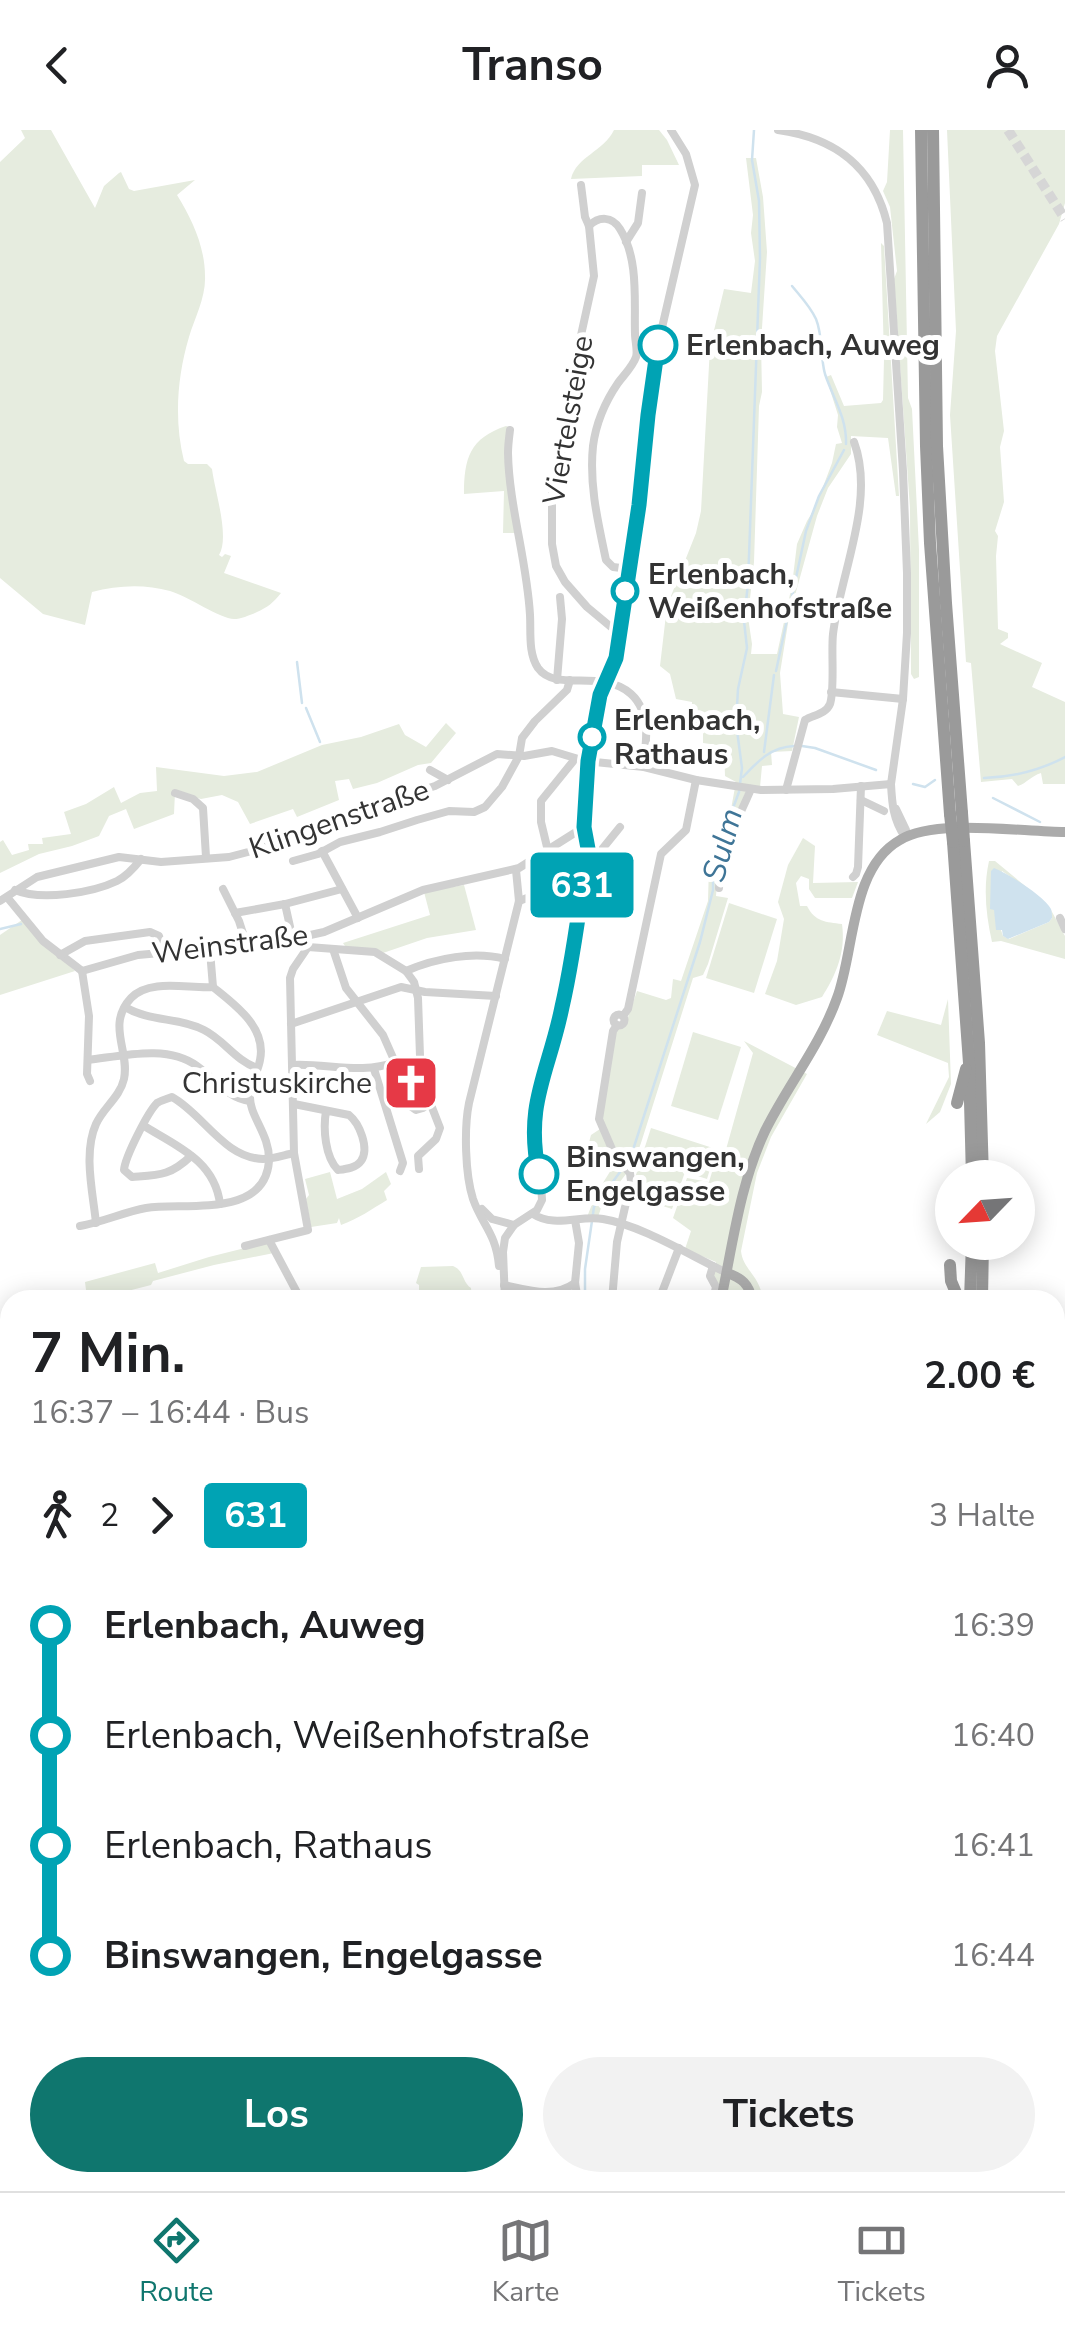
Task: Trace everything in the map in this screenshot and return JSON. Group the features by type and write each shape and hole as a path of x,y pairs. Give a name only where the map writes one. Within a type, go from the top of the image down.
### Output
{"highway":[{"path":"921,130 926,446 934,606 956,814"},
{"path":"933,130 936,430 972,1160"},
{"path":"958,842 979,1042 982,1160"},
{"path":"956,1103 969,1062"},
{"path":"970,1290 971,1260"},
{"path":"982,1290 983,1260"},
{"path":"950,1265 955,1290"}],"main road":[{"path":"723,1290 740,1204 763,1135 836,1001 861,896 868,875 883,854 905,837 928,830 1065,832"},
{"path":"726,1273 737,1276 748,1290"}],"street":[{"path":"504,1290 503,1244 514,1226 533,1214 542,1194 533,1144 536,1096 562,1009 588,860 584,827 588,761 598,703 614,665 639,505 655,358 695,185 686,154 671,130"},
{"path":"778,130 816,139 845,156 875,190 886,223 906,523 907,634 903,700 891,784 898,826 905,837"},
{"name":"Viertelsteige","path":"580,186 584,218 589,226 592,286 552,493 552,544 556,566 566,582 587,607 619,631"},
{"path":"626,242 638,223 642,193"},
{"path":"589,226 595,220 608,219 616,224 633,269 637,355 600,417 592,464 594,500 606,560 610,566 629,568"},
{"path":"637,355 655,358"},
{"path":"510,430 508,459 528,594 531,646 538,668 556,680 606,681 623,688 638,702 646,727 644,768"},
{"path":"786,790 805,720 827,709 831,692 836,616 859,515 854,442"},
{"path":"556,680 562,619 560,597"},
{"path":"292,861 340,842 417,820 456,810 482,809 502,787 520,756 522,738 566,690 570,680"},
{"path":"831,692 903,700"},
{"name":"Klingenstraße","path":"7,896 38,877 119,857 161,862 229,857 332,826 384,802 448,780 502,753 520,756 547,751 748,788 786,790 891,784"},
{"path":"548,851 541,800 576,759"},
{"name":"Klingenstraße","path":"430,770 448,780"},
{"path":"613,1290 614,1262 632,1181 628,1170 618,1161 598,1115 614,1030 628,1010 661,854 686,830 696,780"},
{"path":"853,877 858,867 861,786"},
{"path":"719,888 726,844 748,788"},
{"path":"175,792 203,808 206,857"},
{"path":"861,800 884,810"},
{"path":"893,804 904,824 905,837"},
{"path":"904,824 928,830"},
{"name":"Weinstraße","path":"82,971 127,958 293,940 307,942 423,890 516,870 584,827"},
{"path":"520,901 599,853 620,827"},
{"path":"322,851 358,918"},
{"path":"7,896 45,897 94,888 122,878 140,859"},
{"path":"516,870 520,901 467,1111 469,1169 475,1202 491,1232 504,1282 533,1290"},
{"path":"222,889 247,946"},
{"path":"235,913 342,889"},
{"path":"7,896 42,941 82,971 89,1016 90,1081"},
{"path":"284,904 293,940"},
{"path":"1060,918 1065,929"},
{"path":"60,955 85,941 150,932 158,936 166,954"},
{"path":"245,1246 308,1230 294,1153 291,973 307,942 333,949 375,952 406,971 416,990 420,1056 429,1102 440,1124 436,1139 418,1156 419,1169"},
{"path":"333,949 346,988 383,1036 408,1106 419,1110 429,1102"},
{"path":"210,950 213,987"},
{"path":"406,971 448,958 505,960"},
{"path":"80,1226 96,1223 150,1208 220,1204 256,1190 265,1178 269,1158 266,1136 250,1101 261,1044 238,1007 213,987 147,989 137,993 125,1007 119,1030 124,1077 96,1122 90,1147 96,1223"},
{"path":"292,1024 401,987 496,996"},
{"path":"125,1007 141,1015 184,1022 204,1030 244,1062 258,1068"},
{"path":"88,1060 176,1056 197,1065 230,1094 250,1101"},
{"path":"292,1065 374,1069 395,1062"},
{"path":"374,1069 403,1163 400,1172"},
{"path":"190,1156 169,1173 128,1176 124,1170 124,1162 157,1104 167,1098 175,1098 236,1150 249,1156 269,1158 294,1153"},
{"path":"294,1104 349,1116 358,1125 364,1152 362,1161 353,1167 338,1170 333,1166 325,1131 326,1111"},
{"path":"144,1126 212,1175 220,1204"},
{"path":"475,1202 492,1219 514,1226"},
{"path":"533,1214 550,1221 592,1218 621,1224 726,1273"},
{"path":"575,1220 576,1290"},
{"path":"269,1240 296,1290"},
{"path":"663,1290 678,1248"},
{"path":"709,1264 730,1257"},
{"path":"709,1264 715,1290"},
{"path":"564,1290 574,1283"}],"shaded area":[{"path":"21,130 51,130 95,208 104,186 121,172 134,191 195,180 177,195 197,234 205,276 180,383 181,446 188,464 207,464 212,469 223,537 219,555 231,556 224,573 281,593 261,610 234,619 170,591 122,587 92,592 85,625 43,614 0,578 0,162 25,138"},
{"path":"614,130 659,130 679,165 642,165 642,176 571,179 578,165"},
{"path":"890,130 903,130 908,398 912,409 919,550 919,677 914,679 910,508 894,279 897,271 890,207 883,191"},
{"path":"947,130 1065,130 1065,203 1059,224 997,336 1004,502 995,531 998,629 1008,633 1000,644 1042,663 1032,687 1065,702 1065,784 1043,784 1041,773 1018,786 1012,779 981,782 971,663 966,662 950,415 956,331"},
{"path":"746,158 756,158 767,252 754,562 748,617 751,654 777,654 797,544 815,508 836,444 842,443 826,377 831,375 844,406 883,400 881,243 899,496 888,438 851,436 851,454 828,488 817,516 789,617 780,673 783,714 799,717 792,751 771,752 772,765 762,766 760,787 748,785 718,870 716,896 728,898 708,964 703,975 693,978 633,1165 602,1205 598,1217 587,1217 611,1170 600,1153 588,1146 591,1135 603,1127 600,1120 614,1031 626,1023 637,991 666,1000 671,998 673,979 681,981 708,901 709,865 731,809 736,782 725,776 724,746 703,743 703,723 691,723 692,702 676,699 670,674 660,666 667,606 701,511 710,347 724,289 751,293 755,261"},
{"path":"506,426 516,533 503,533 504,491 464,494 472,451 484,437"},
{"path":"446,723 456,733 431,763 353,789 349,779 335,781 339,800 297,817 293,809 250,824 238,802 222,795 201,799 175,792 174,814 134,829 126,809 109,816 99,836 39,854 0,873 0,842 3,840 12,855 29,850 28,844 43,844 42,838 71,834 64,812 114,787 121,803 140,793 157,791 156,767 224,776 257,772 322,745 399,724 405,735 426,747"},
{"path":"803,838 815,846 813,883 858,882 852,898 815,898 809,889 809,879 801,876 796,883 800,906 807,906 822,920 842,924 843,944 839,963 822,997 796,1005 765,994 777,961 784,919 778,902 788,865"},
{"path":"989,861 995,861 1036,895 1002,871 994,909 1003,936 1009,939 1049,922 1051,910 1065,936 1065,959 1001,941 992,942 986,901"},
{"path":"464,885 476,930 427,938 383,953 343,943 430,915 424,892"},
{"path":"729,903 777,919 754,993 706,978"},
{"path":"22,920 75,971 0,995 0,935"},
{"path":"948,999 951,1084 940,1112 926,1124 949,1077 948,1063 877,1035 887,1011 941,1025"},
{"path":"693,1032 741,1047 718,1120 671,1106"},
{"path":"744,1041 807,1074 771,1137 757,1173 741,1251 760,1290 714,1290 716,1262 685,1249 691,1231 673,1218 687,1178 709,1182 718,1152 725,1153 753,1053"},
{"path":"651,1128 716,1149 707,1179 685,1172 672,1209 632,1196"},
{"path":"330,1172 337,1199 362,1189 386,1172 391,1184 384,1191 387,1200 341,1225 339,1218 337,1223 311,1227 305,1179"},
{"path":"273,1241 279,1252 214,1265 132,1290 86,1290 85,1282 155,1263 158,1273"},
{"path":"453,1266 471,1290 419,1290 416,1283 421,1267"}],"water":[{"path":"994,868 1047,904 1052,914 1049,922 1008,939 1002,930 996,930 994,910 990,909"}],"waterway":[{"name":"Sulm","path":"627,1162 700,942 713,890 713,861 739,792 742,768 736,723 747,648 744,621 760,258 759,201 752,160 754,130"},
{"path":"792,286 816,319 825,374 842,417 846,444"},
{"path":"776,671 806,531 819,496 844,450"},
{"path":"297,662 302,703"},
{"path":"764,752 774,675"},
{"path":"306,708 320,742"},
{"path":"743,777 772,752 794,746"},
{"path":"802,746 876,770"},
{"path":"984,778 1026,772 1065,757"},
{"path":"913,784 925,787 935,780"},
{"path":"993,798 1040,822"},
{"path":"0,929 21,924"},
{"name":"Sulm","path":"585,1290 594,1207 623,1168"}],"tunnel":[{"path":"1008,130 1065,219"}],"bus line":[{"name":"631","path":"539,1174 533,1144 536,1096 562,1009 588,860 584,827 588,761 600,695 616,658 658,345"}],"place":[{"name":"Erlenbach, Auweg","path":"658,345"},
{"name":"Erlenbach, Weißenhofstraße","path":"625,591"},
{"name":"Erlenbach, Rathaus","path":"592,737"},
{"name":"Christuskirche","path":"411,1083"},
{"name":"Binswangen, Engelgasse","path":"539,1174"}]}
